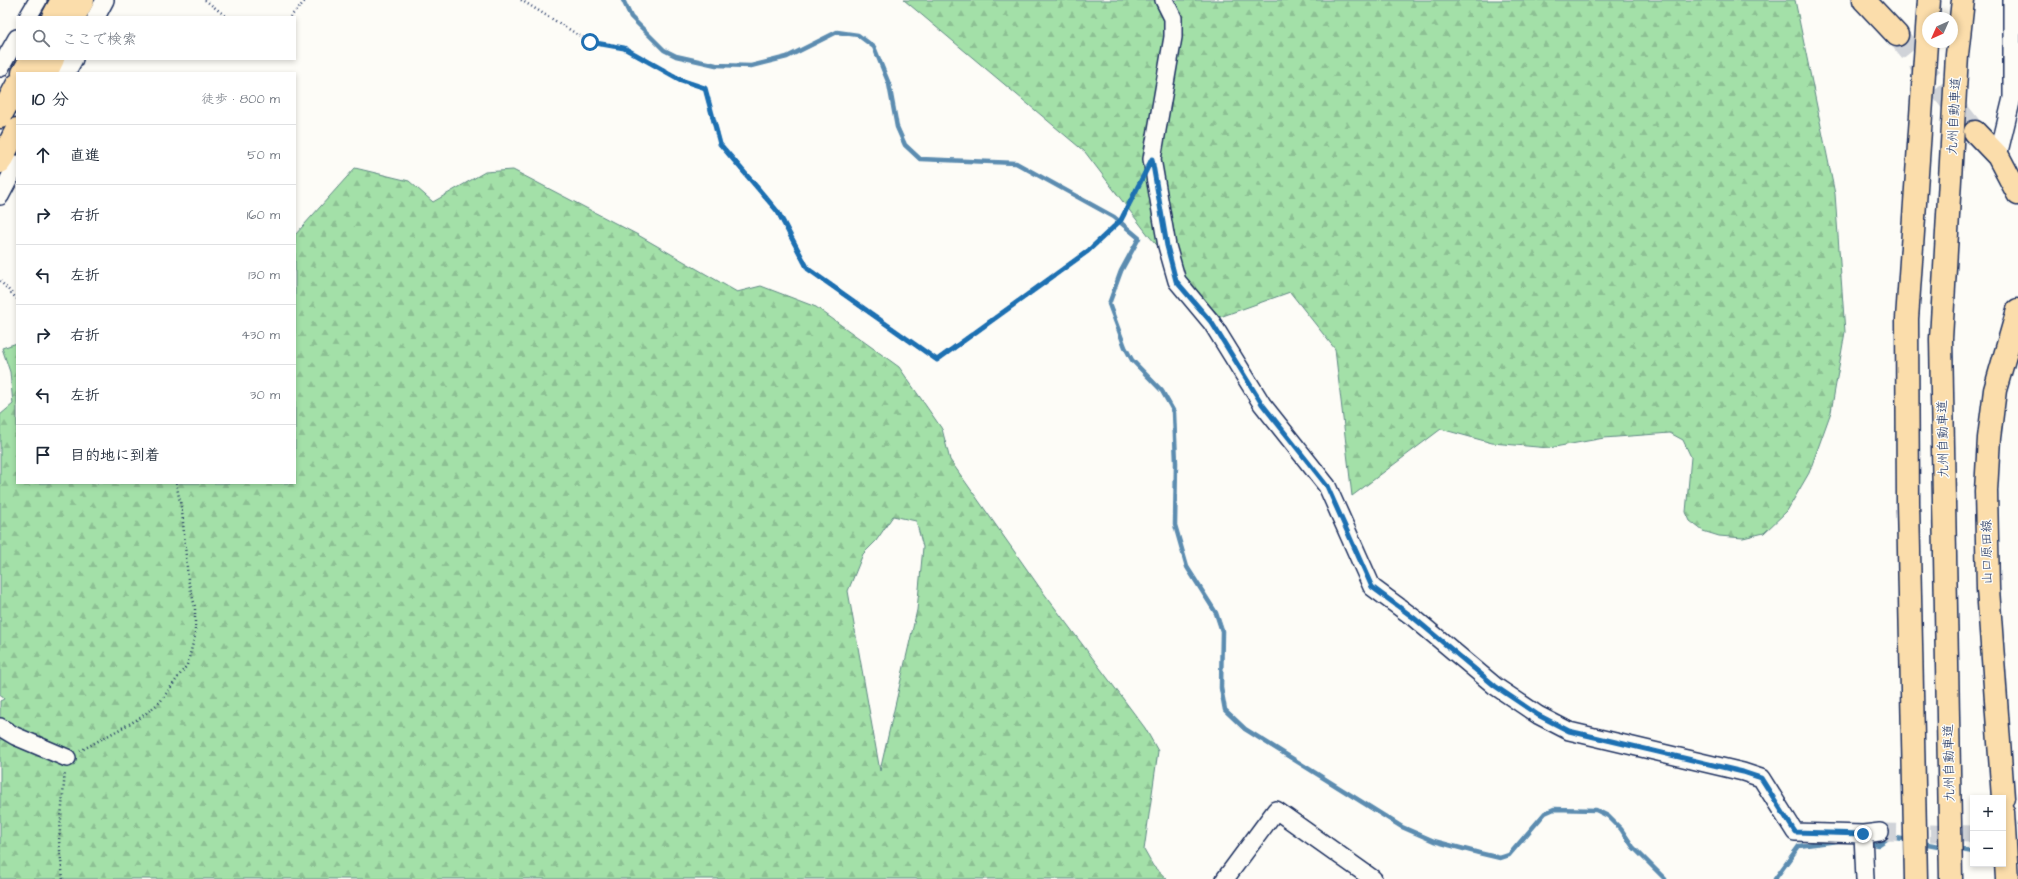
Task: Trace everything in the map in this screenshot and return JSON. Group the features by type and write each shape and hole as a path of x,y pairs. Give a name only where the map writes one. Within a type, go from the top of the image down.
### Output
{"main road":[{"path":"54,16 62,0"},
{"path":"75,16 83,0"},
{"path":"1864,0 1897,36"},
{"path":"1916,879 1908,503 1907,319 1929,0"},
{"name":"九州自動車道","path":"1951,879 1941,339 1957,55 1963,0"},
{"path":"24,72 30,60"},
{"path":"46,72 52,60"},
{"path":"0,117 16,87"},
{"path":"0,162 16,131"},
{"path":"1975,132 1998,156 2018,194"},
{"name":"山口原田線","path":"2002,795 1988,589 1986,491 1989,438 1995,390 2018,310"},
{"path":"2005,867 2006,879"}],"street":[{"path":"29,16 38,0"},
{"path":"97,16 105,0"},
{"path":"1164,0 1172,18 1173,37 1152,159 1167,246 1176,281 1212,323 1262,404 1327,486 1372,587 1414,618 1495,686 1538,715 1569,731 1743,772 1761,778 1795,832 1863,834 1880,832"},
{"path":"1998,156 2012,98 2012,0"},
{"path":"0,68 16,40"},
{"path":"67,72 73,60"},
{"path":"0,196 16,166"},
{"path":"0,727 15,736 67,758"},
{"path":"1224,879 1276,810 1373,879"},
{"path":"1863,834 1865,879"}],"path":[{"path":"205,0 226,16"},
{"path":"291,16 306,0"},
{"path":"521,0 590,42 624,48 681,80 705,88 720,144 778,212 808,269 937,360 1088,251 1121,220 1152,159"},
{"path":"0,281 16,298"},
{"path":"63,879 59,841 67,758 140,718 160,702 187,665 195,636 195,608 188,579 182,511 176,484"}],"green space":[{"path":"904,0 1795,0 1835,194 1845,332 1831,412 1809,473 1787,511 1764,533 1743,538 1719,536 1703,531 1690,521 1686,512 1691,457 1683,440 1670,433 1604,438 1549,448 1492,443 1441,429 1352,496 1335,349 1290,292 1220,317 1149,236 1085,152"},
{"path":"355,168 409,181 433,202 485,172 513,170 638,235 737,292 761,286 816,307 899,367 942,429 950,460 1040,588 1145,728 1158,751 1144,850 1153,866 1167,879 0,879 0,701 4,699 0,694 0,415 13,404 10,372 2,348 16,343 16,484 296,484 296,234","holes":["893,516 916,521 923,547 917,610 880,771 848,591 863,554 876,541"]}],"waterway":[{"path":"623,0 631,17 664,50 676,56 716,65 751,66 787,57 837,32 858,35 874,47 889,84 897,127 905,145 920,159 1016,163 1114,217 1139,238 1121,271 1109,304 1125,347 1132,360 1162,391 1174,412 1176,463 1175,525 1187,567 1216,613 1222,631 1221,688 1225,710 1245,729 1402,827 1434,841 1500,858 1509,855 1545,813 1554,809 1596,810 1608,816 1621,829 1633,847 1665,879"},
{"path":"1867,843 1878,845 1890,837 1908,840"},
{"path":"1775,879 1799,846 1837,841"},
{"path":"1922,843 1944,847"},
{"path":"1957,849 1970,851"}],"tunnel":[{"path":"1897,35 1975,132"},
{"path":"1880,832 1970,834"}],"route":[{"path":"590,42 624,48 681,80 705,88 720,144 778,212 808,269 937,360 1088,251 1121,220 1152,159 1167,246 1176,281 1212,323 1262,404 1327,486 1372,587 1414,618 1495,686 1538,715 1569,731 1623,745 1743,772 1761,778 1795,832 1863,834"}]}
